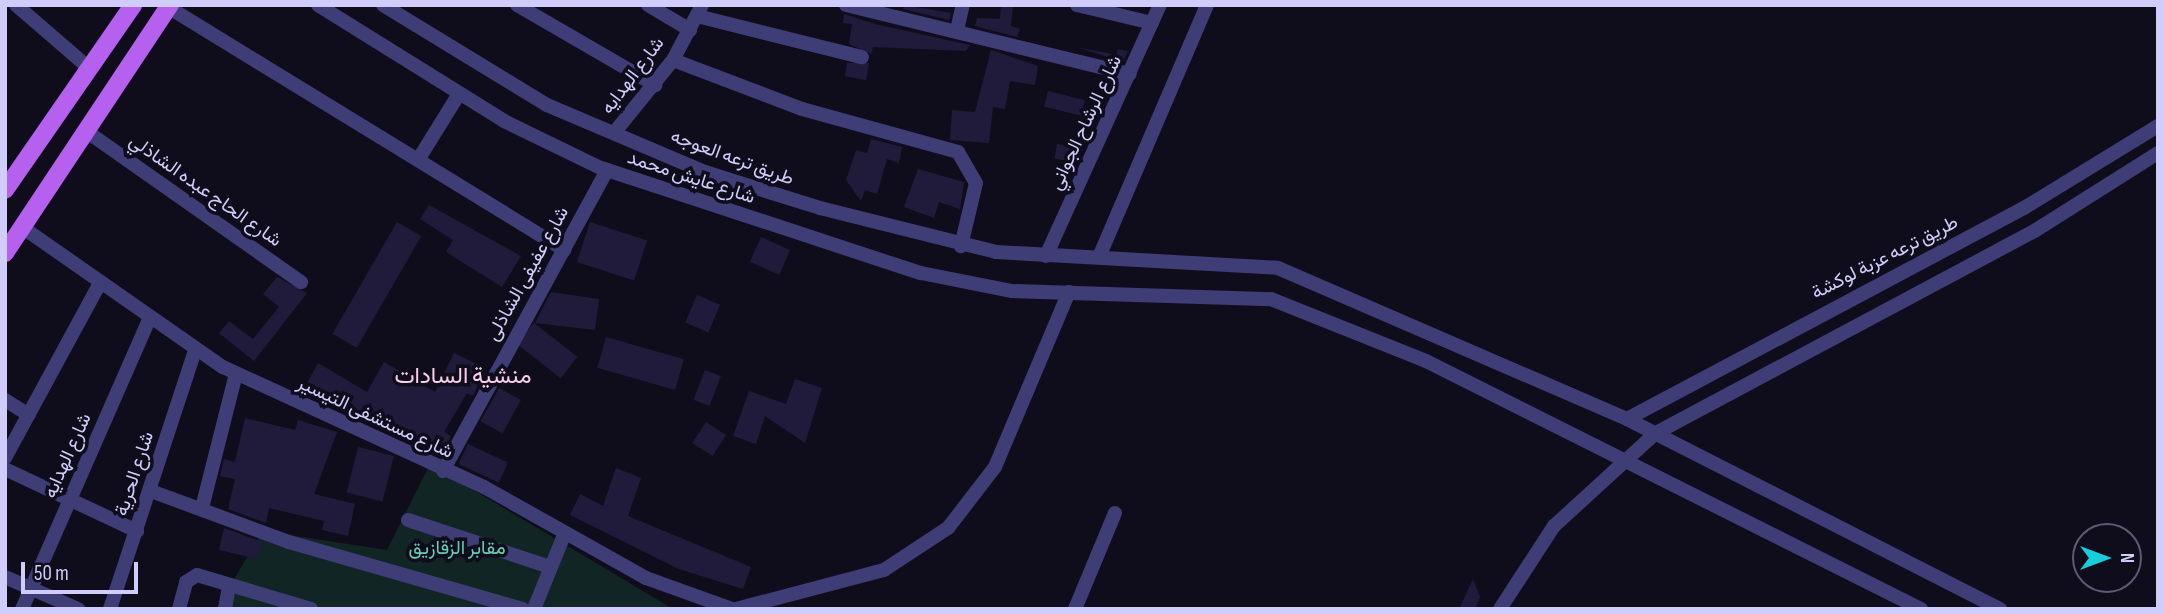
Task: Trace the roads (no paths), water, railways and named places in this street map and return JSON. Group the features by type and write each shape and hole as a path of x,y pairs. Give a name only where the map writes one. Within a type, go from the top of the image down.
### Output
{"main road":[{"path":"5,190 133,5"},
{"path":"5,253 169,6"}],"street":[{"path":"16,5 89,68"},
{"name":"شارع عايش محمد","path":"318,5 459,94 607,170 920,273 1013,291 1271,299 1426,361 1921,609"},
{"name":"طريق ترعه العوجه","path":"383,5 547,105 705,172 961,246 1046,256 1278,268 1627,419 2000,609"},
{"path":"517,5 655,85"},
{"path":"648,5 690,30"},
{"path":"846,5 1130,74"},
{"path":"957,30 963,5"},
{"path":"1077,5 1152,23"},
{"name":"شارع الرشاح الجواني","path":"1046,256 1160,5"},
{"path":"1099,257 1207,5"},
{"path":"169,6 564,250"},
{"path":"700,11 862,57"},
{"name":"شارع الهدايه","path":"614,133 673,60 700,11"},
{"path":"673,60 802,109 958,152 976,183 961,246"},
{"path":"418,160 459,94"},
{"name":"طريق ترعه عزبة لوكشة","path":"1627,419 2025,208 2158,126"},
{"name":"شارع الحاج عبده الشاذلي","path":"86,131 301,282"},
{"path":"1500,609 1554,526 1656,433 2036,230 2158,153"},
{"name":"شارع عفيفى الشاذلى","path":"443,471 607,170"},
{"name":"شارع مستشفى التيسير","path":"22,227 99,285 195,351 236,374 443,471 646,578 734,609"},
{"path":"5,458 99,285"},
{"path":"734,609 884,570 948,528 995,467 1069,292"},
{"name":"شارع الهدايه","path":"22,609 149,319"},
{"name":"شارع الحرية","path":"110,609 195,351"},
{"path":"202,508 236,374"},
{"path":"5,401 29,415"},
{"path":"5,470 137,531"},
{"path":"151,491 289,542 523,609"},
{"path":"1075,609 1115,513"},
{"path":"408,520 551,568"},
{"path":"534,609 564,535"},
{"path":"179,609 192,576 311,609"},
{"path":"5,577 78,609"},
{"path":"225,609 229,586"}],"district":[{"name":"منشية السادات","path":"463,376"}],"park label":[{"name":"مقابر الزقازيق","path":"457,549"}]}
